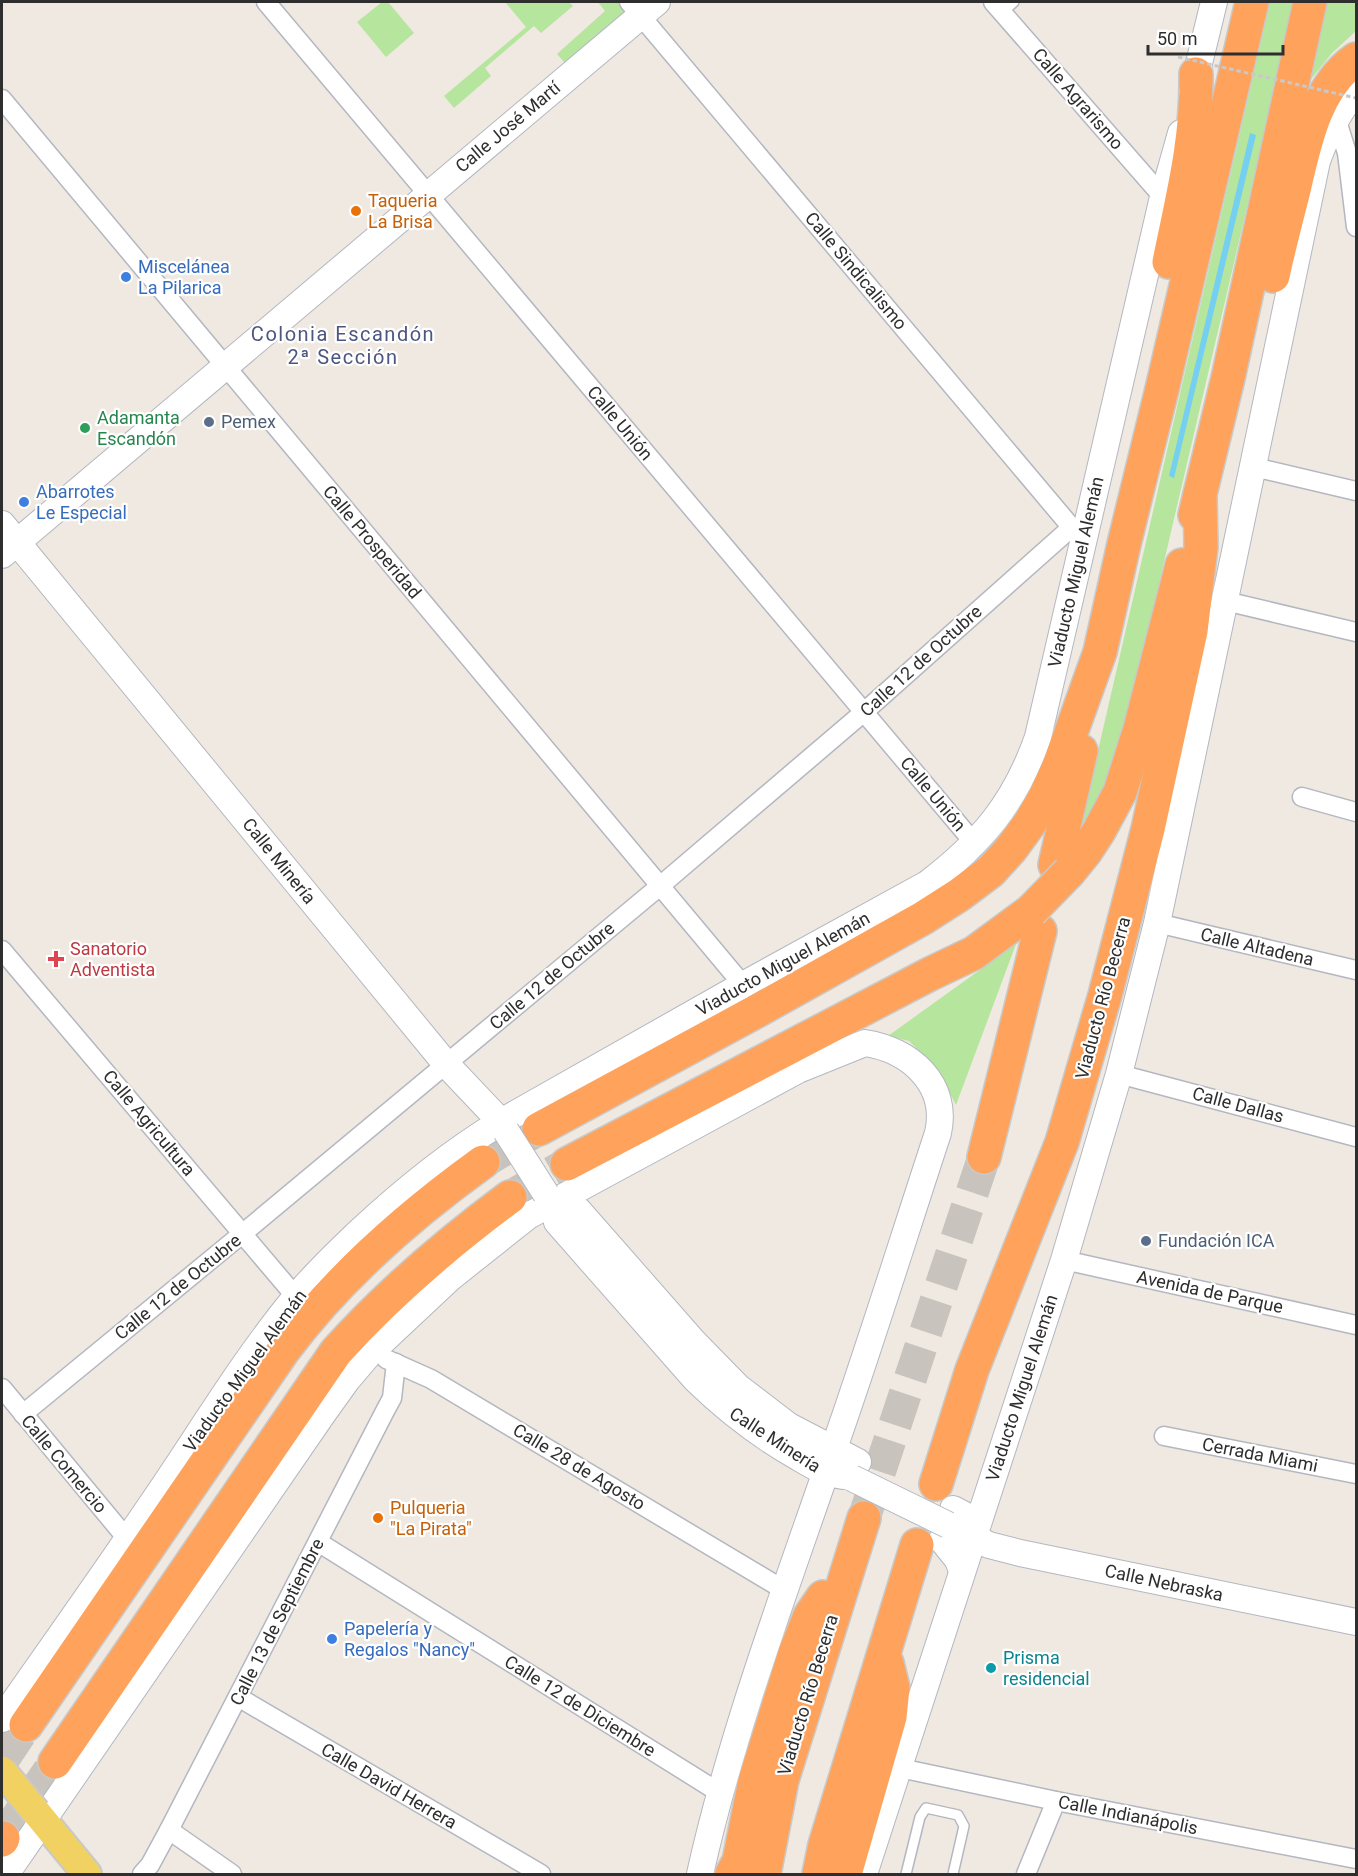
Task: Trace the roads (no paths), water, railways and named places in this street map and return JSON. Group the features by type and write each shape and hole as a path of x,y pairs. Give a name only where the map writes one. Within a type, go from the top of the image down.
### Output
{"highway":[{"name":"Viaducto Miguel Alemán","path":"539,1129 755,1012 923,918 959,895 992,871 1011,849 1045,797 1059,766 1100,652 1252,2"},
{"path":"1062,869 1086,851 1100,831 1120,792 1140,729 1228,378 1310,2"},
{"path":"1228,378 1250,342 1266,305 1303,150 1316,114 1337,77 1356,59"},
{"path":"1124,544 1123,486 1126,449 1191,155 1196,114 1187,65"},
{"name":"Viaducto Río Becerra","path":"819,1875 825,1845 884,1650 939,1520 972,1370 1062,1142 1105,995 1148,829 1191,631 1201,547 1200,495"},
{"path":"984,1156 1035,921 1062,869 1100,652"},
{"path":"567,1164 1035,921"},
{"path":"756,1065 806,1066 833,1025"},
{"name":"Viaducto Miguel Alemán","path":"14,1722 304,1322 393,1233 483,1162"},
{"path":"55,1762 336,1352 359,1326 395,1292 510,1197"},
{"path":"743,1871 755,1781 795,1653 810,1616 852,1556 855,1488"},
{"path":"844,1875 890,1716 893,1688 884,1650"}],"main road":[{"name":"Viaducto Miguel Alemán","path":"14,1722 128,1540 266,1336 296,1297 344,1246 421,1177 474,1138 503,1126 743,985 927,884 975,844 1002,811 1024,774 1035,746 1077,534 1163,196 1187,65 1214,2"},
{"name":"Calle José Martí","path":"7,540 225,366 428,195 642,6"},
{"name":"Viaducto Miguel Alemán","path":"976,1530 1064,1260 1119,1074 1157,923 1317,162 1324,140 1356,89"},
{"name":"Calle Minería","path":"7,540 446,1064 503,1126 548,1198 578,1210 693,1341 738,1387 789,1426 830,1462 855,1488 939,1520 976,1530"},
{"path":"6,1875 40,1816 328,1406 370,1353 450,1278 548,1198 806,1066 865,1043 886,1048 904,1056 920,1069 934,1090 940,1112 938,1133 830,1462 784,1590 720,1793 700,1875"},
{"path":"816,1500 855,1488"},
{"path":"939,1520 962,1571"},
{"path":"864,1875 976,1530"},
{"name":"Calle Nebraska","path":"976,1530 989,1545 1020,1553 1356,1622"},
{"path":"2,1771 87,1875"}],"street":[{"name":"Calle Unión","path":"266,2 975,844"},
{"name":"Calle Agrarismo","path":"1003,5 1163,196"},
{"name":"Calle Sindicalismo","path":"642,6 1077,534"},
{"name":"Calle Prosperidad","path":"2,99 743,985"},
{"path":"1336,118 1347,153 1356,228"},
{"path":"1254,467 1356,491"},
{"name":"Calle 12 de Octubre","path":"23,1414 660,886 1077,534"},
{"path":"1225,601 1356,632"},
{"path":"1302,797 1356,812"},
{"name":"Calle Altadena","path":"1157,923 1356,970"},
{"name":"Calle Agricultura","path":"2,950 296,1297"},
{"name":"Calle Dallas","path":"1119,1074 1356,1137"},
{"name":"Avenida de Parque","path":"1064,1260 1356,1324"},
{"name":"Calle 28 de Agosto","path":"370,1353 431,1379 784,1590"},
{"name":"Calle 13 de Septiembre","path":"142,1875 169,1830 392,1398 396,1363"},
{"name":"Calle Comercio","path":"2,1388 128,1540"},
{"name":"Cerrada Miami","path":"1164,1436 1356,1474"},
{"name":"Calle 12 de Diciembre","path":"318,1542 720,1793"},
{"name":"Calle David Herrera","path":"238,1698 541,1875"},
{"name":"Calle Indianápolis","path":"900,1768 1056,1801 1356,1859"},
{"path":"1026,1875 1056,1801"},
{"path":"169,1830 232,1875"}],"lane":[{"path":"906,1875 920,1817 926,1808 958,1815 964,1826 953,1875"}],"water":[{"path":"1250,133 1256,135 1174,478 1169,476"}],"tunnel":[{"path":"483,1162 539,1129"},
{"path":"864,1518 984,1157"},
{"path":"510,1197 567,1164"},
{"path":"2,1761 26,1725"},
{"path":"3,1838 55,1762"}],"place":[{"name":"Taqueria La Brisa","path":"356,211"},
{"name":"Miscelánea La Pilarica","path":"126,277"},
{"name":"Pemex","path":"209,422"},
{"name":"Adamanta Escandón","path":"85,428"},
{"name":"Abarrotes Le Especial","path":"24,502"},
{"name":"Sanatorio Adventista","path":"56,959"},
{"name":"Fundación ICA","path":"1146,1241"},
{"name":"Pulqueria \"La Pirata\"","path":"378,1518"},
{"name":"Papelería y Regalos \"Nancy\"","path":"332,1639"},
{"name":"Prisma residencial","path":"991,1668"}],"district":[{"name":"Colonia Escandón 2ª Sección","path":"343,346"}]}
